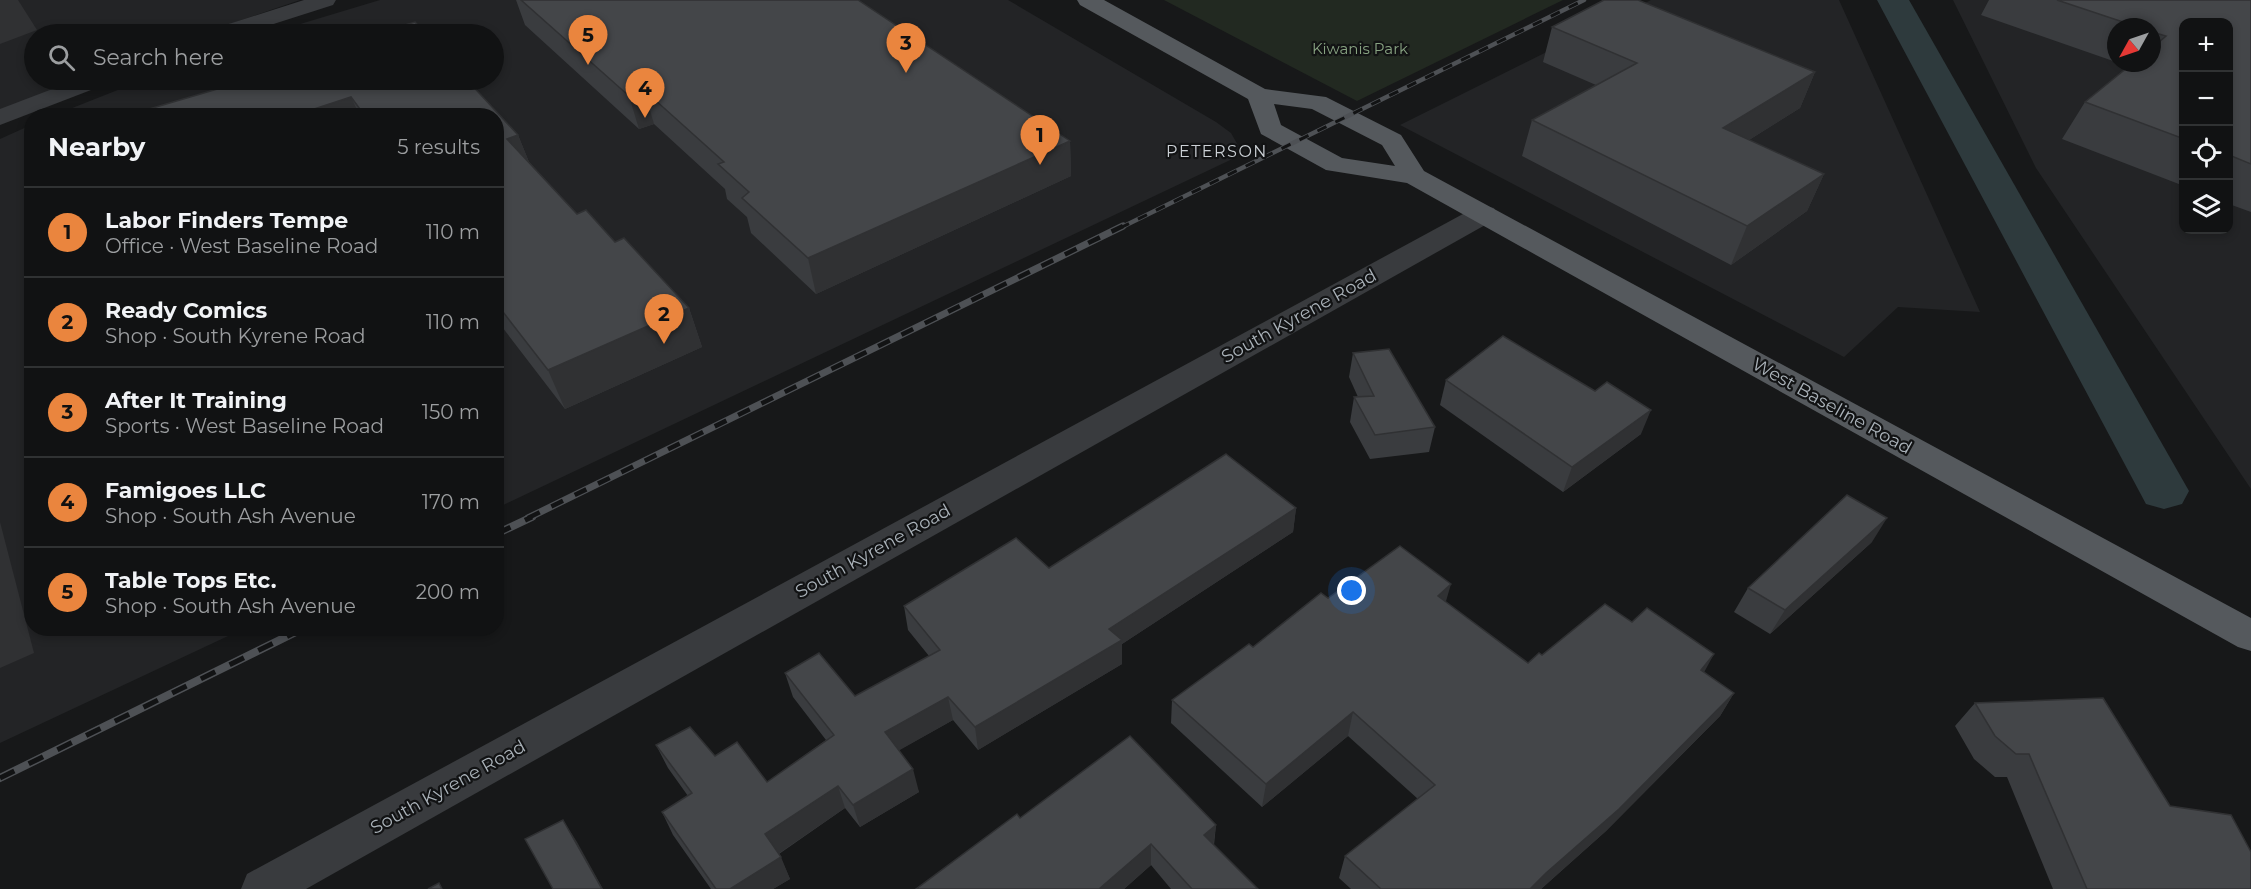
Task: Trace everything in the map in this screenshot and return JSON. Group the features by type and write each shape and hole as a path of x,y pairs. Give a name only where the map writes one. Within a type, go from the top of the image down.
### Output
{"main road":[{"path":"1088,0 1258,95 1318,102 1392,140 1414,176"},
{"name":"West Baseline Road","path":"1258,95 1270,129 1335,165 1414,176 2251,636"}],"street":[{"path":"251,24 324,0"},
{"path":"25,108 71,90"},
{"path":"0,118 24,108"},
{"name":"South Kyrene Road","path":"263,889 1484,214"}],"shaded area":[{"path":"0,0 300,0 230,24 24,24 24,90 54,90 0,111"},
{"path":"380,0 1008,0 1216,122 1231,133 1245,153 504,505 504,108 72,108 118,90 504,90 504,24 300,24"},
{"path":"1651,0 1839,0 1980,312 1898,307 1844,357 1400,125"},
{"path":"1953,0 2251,0 2251,489 2036,168"},
{"path":"24,128 24,636 228,636 0,743 0,139"}],"green space":[{"name":"Kiwanis Park","path":"1164,0 1563,0 1357,101"}],"building":[{"path":"521,0 858,0 1070,141 808,258 742,198 749,192 718,164 724,162 644,90 629,96"},
{"path":"1604,0 1638,0 1815,72 1723,128 1824,174 1747,226 1532,120 1637,63 1552,27"},
{"path":"2057,0 2251,0 2251,164 2233,157 2233,18 2179,18 2179,137 2085,102 2122,72 2161,72 2161,40 2166,36 2161,35 2161,18 2111,18"},
{"path":"214,90 476,90 493,108 359,108 351,97 317,108 153,108"},
{"path":"504,120 518,135 507,139 577,214 586,210 615,242 624,238 689,308 548,370 504,313"},
{"path":"1503,336 1595,391 1607,382 1651,410 1572,467 1446,380"},
{"path":"1389,349 1435,427 1375,435 1354,397 1374,396 1353,353"},
{"path":"1226,454 1296,508 1109,629 1122,640 975,727 948,697 885,732 913,769 853,805 838,786 765,834 781,857 730,889 716,889 662,812 692,793 656,745 690,727 715,756 737,742 767,782 834,735 785,673 819,653 855,696 940,650 904,606 1016,538 1049,568"},
{"path":"1847,495 1887,518 1785,610 1748,588"},
{"path":"1400,546 1451,584 1438,596 1528,663 1539,653 1542,655 1605,604 1632,622 1647,608 1714,654 1701,670 1734,693 1619,809 1530,889 1381,889 1345,856 1435,785 1353,712 1266,784 1172,700 1249,644 1253,647 1321,593 1328,598"},
{"path":"2103,698 2170,806 2231,815 2251,852 2251,889 2087,889 2029,754 2016,754 1995,736 1975,703"},
{"path":"1130,736 1216,825 1204,835 1258,889 1192,889 1151,844 1099,889 916,889 1017,814 1020,818"},
{"path":"563,820 602,889 553,889 525,839"},
{"path":"439,883 442,889 428,889"}],"waterway":[{"path":"1893,0 2164,491"}],"railway":[{"path":"1120,228 1584,0"},
{"path":"528,518 1123,226"},
{"path":"504,530 532,517"},
{"path":"0,778 288,636"}],"place":[{"name":"Table Tops Etc.","path":"588,65"},
{"name":"After It Training","path":"906,73"},
{"name":"Famigoes LLC","path":"645,118"},
{"name":"Labor Finders Tempe","path":"1040,165"},
{"name":"Ready Comics","path":"664,344"}],"district":[{"name":"PETERSON","path":"1217,151"}]}
